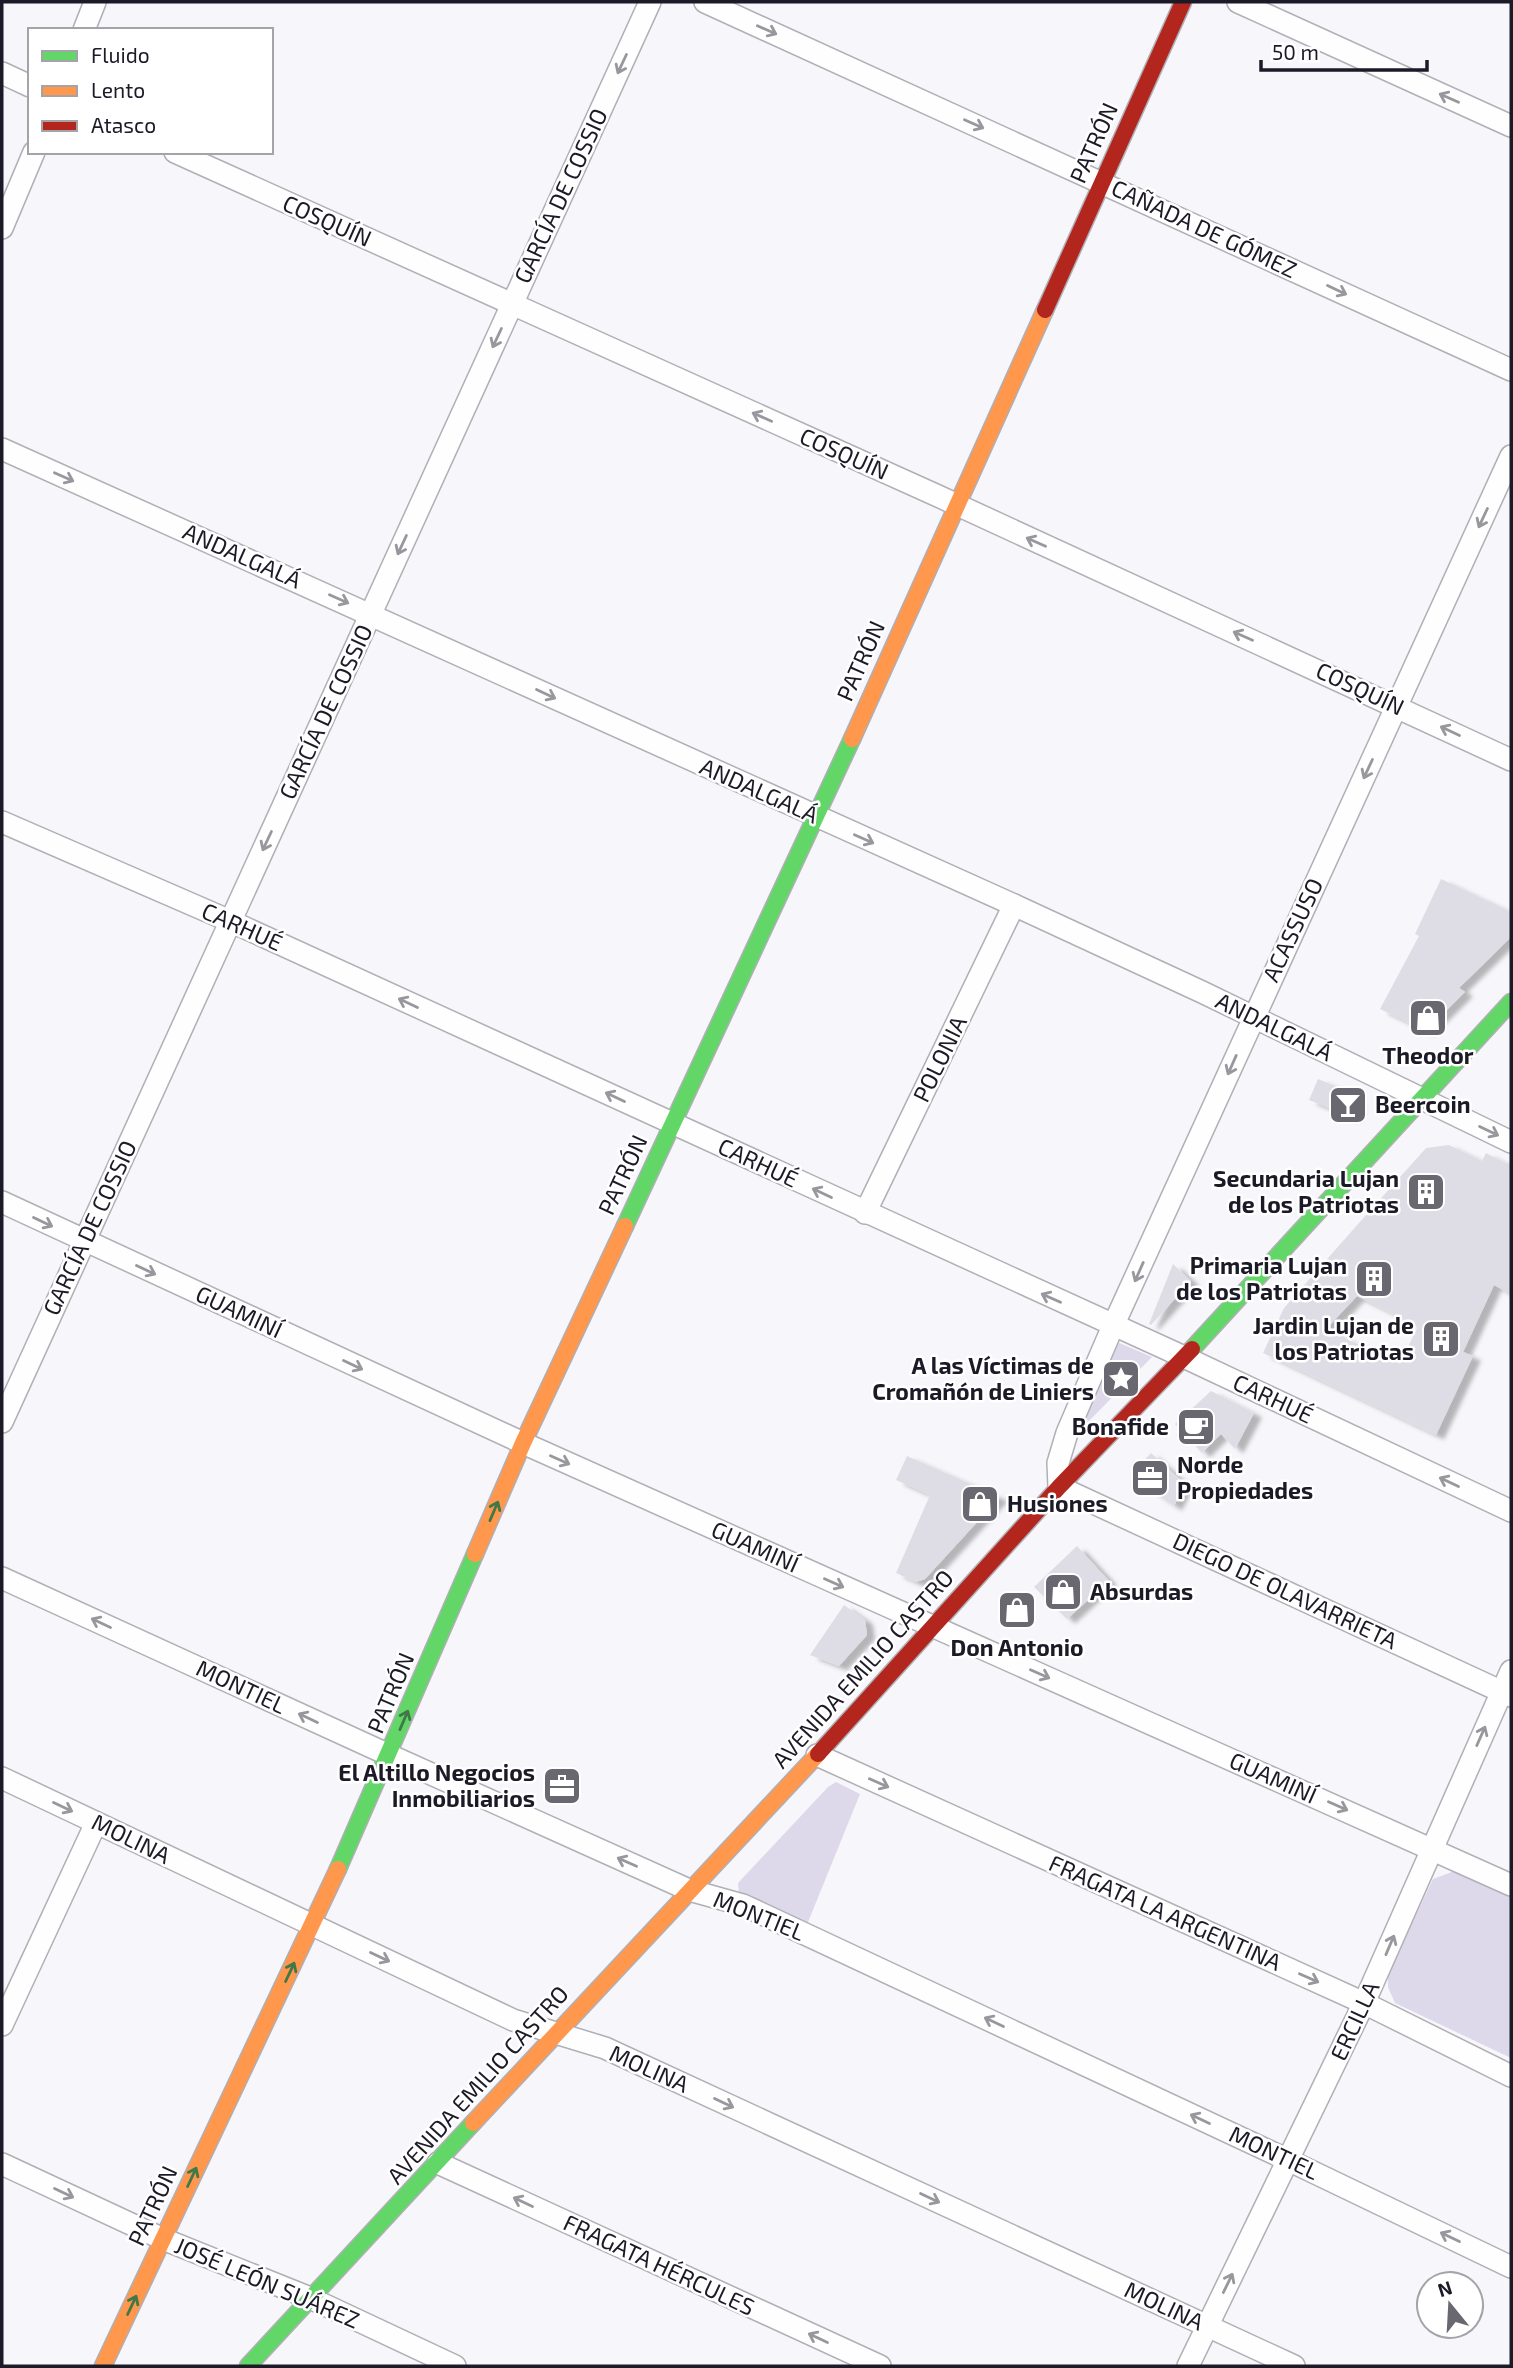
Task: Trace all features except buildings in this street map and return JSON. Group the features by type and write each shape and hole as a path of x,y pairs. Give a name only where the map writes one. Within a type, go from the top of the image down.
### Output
{"street":[{"path":"85,28 95,2"},
{"name":"GARCÍA DE COSSIO","path":"2,1422 650,2"},
{"name":"CAÑADA DE GÓMEZ","path":"705,2 1511,370"},
{"name":"PATRÓN","path":"103,2366 312,1926 523,1443 817,817 1183,2"},
{"path":"1238,2 1511,126"},
{"path":"2,73 28,85"},
{"path":"2,228 33,154"},
{"name":"COSQUÍN","path":"179,154 956,505 1511,760"},
{"name":"ANDALGALÁ","path":"2,449 1014,905 1511,1142"},
{"name":"ACASSUSO","path":"1059,1487 1058,1463 1067,1433 1113,1326 1511,456"},
{"name":"CARHUÉ","path":"2,822 230,921 1184,1357 1511,1511"},
{"name":"POLONIA","path":"865,1213 1014,905"},
{"name":"AVENIDA EMILIO CASTRO","path":"248,2366 817,1755 1059,1487 1184,1357 1511,1002"},
{"name":"GUAMINÍ","path":"2,1202 523,1443 1511,1885"},
{"name":"DIEGO DE OLAVARRIETA","path":"1059,1487 1506,1693"},
{"name":"MONTIEL","path":"2,1577 689,1890 743,1905 1511,2267"},
{"name":"ERCILLA","path":"1188,2366 1364,2003 1431,1848 1506,1693 1511,1671"},
{"name":"FRAGATA LA ARGENTINA","path":"817,1755 1364,2003 1511,2076"},
{"name":"MOLINA","path":"2,1778 513,2020 604,2048 1294,2366"},
{"path":"2,2025 96,1823"},
{"name":"FRAGATA HÉRCULES","path":"438,2163 880,2366"},
{"name":"JOSÉ LEÓN SUÁREZ","path":"2,2164 163,2239 310,2298 455,2366"}],"shaded area":[{"path":"1117,1342 1152,1357 1082,1428"},
{"path":"836,1782 860,1794 806,1927 739,1895 738,1883 828,1787"},
{"path":"1457,1870 1511,1895 1511,2058 1395,2003 1388,1987 1388,1974 1433,1879"}],"traffic: fast":[{"path":"625,1226 852,739"},
{"path":"1192,1349 1511,1002"},
{"path":"338,1869 475,1554"},
{"path":"248,2366 473,2123"}],"traffic: slow":[{"path":"852,739 1045,310"},
{"path":"475,1554 523,1443 625,1226"},
{"path":"473,2123 818,1754"},
{"path":"103,2366 338,1869"}],"traffic: jam":[{"path":"1045,310 1183,2"},
{"path":"818,1754 1059,1487 1192,1349"}],"place":[{"name":"Theodor","path":"1428,1018"},
{"name":"Beercoin","path":"1348,1105"},
{"name":"Secundaria Lujan de los Patriotas","path":"1426,1192"},
{"name":"Primaria Lujan de los Patriotas","path":"1374,1279"},
{"name":"Jardin Lujan de los Patriotas","path":"1441,1339"},
{"name":"A las Víctimas de Cromañón de Liniers","path":"1121,1379"},
{"name":"Bonafide","path":"1196,1427"},
{"name":"Norde Propiedades","path":"1150,1478"},
{"name":"Husiones","path":"980,1504"},
{"name":"Absurdas","path":"1063,1592"},
{"name":"Don Antonio","path":"1017,1610"},
{"name":"El Altillo Negocios Inmobiliarios","path":"562,1786"}]}
